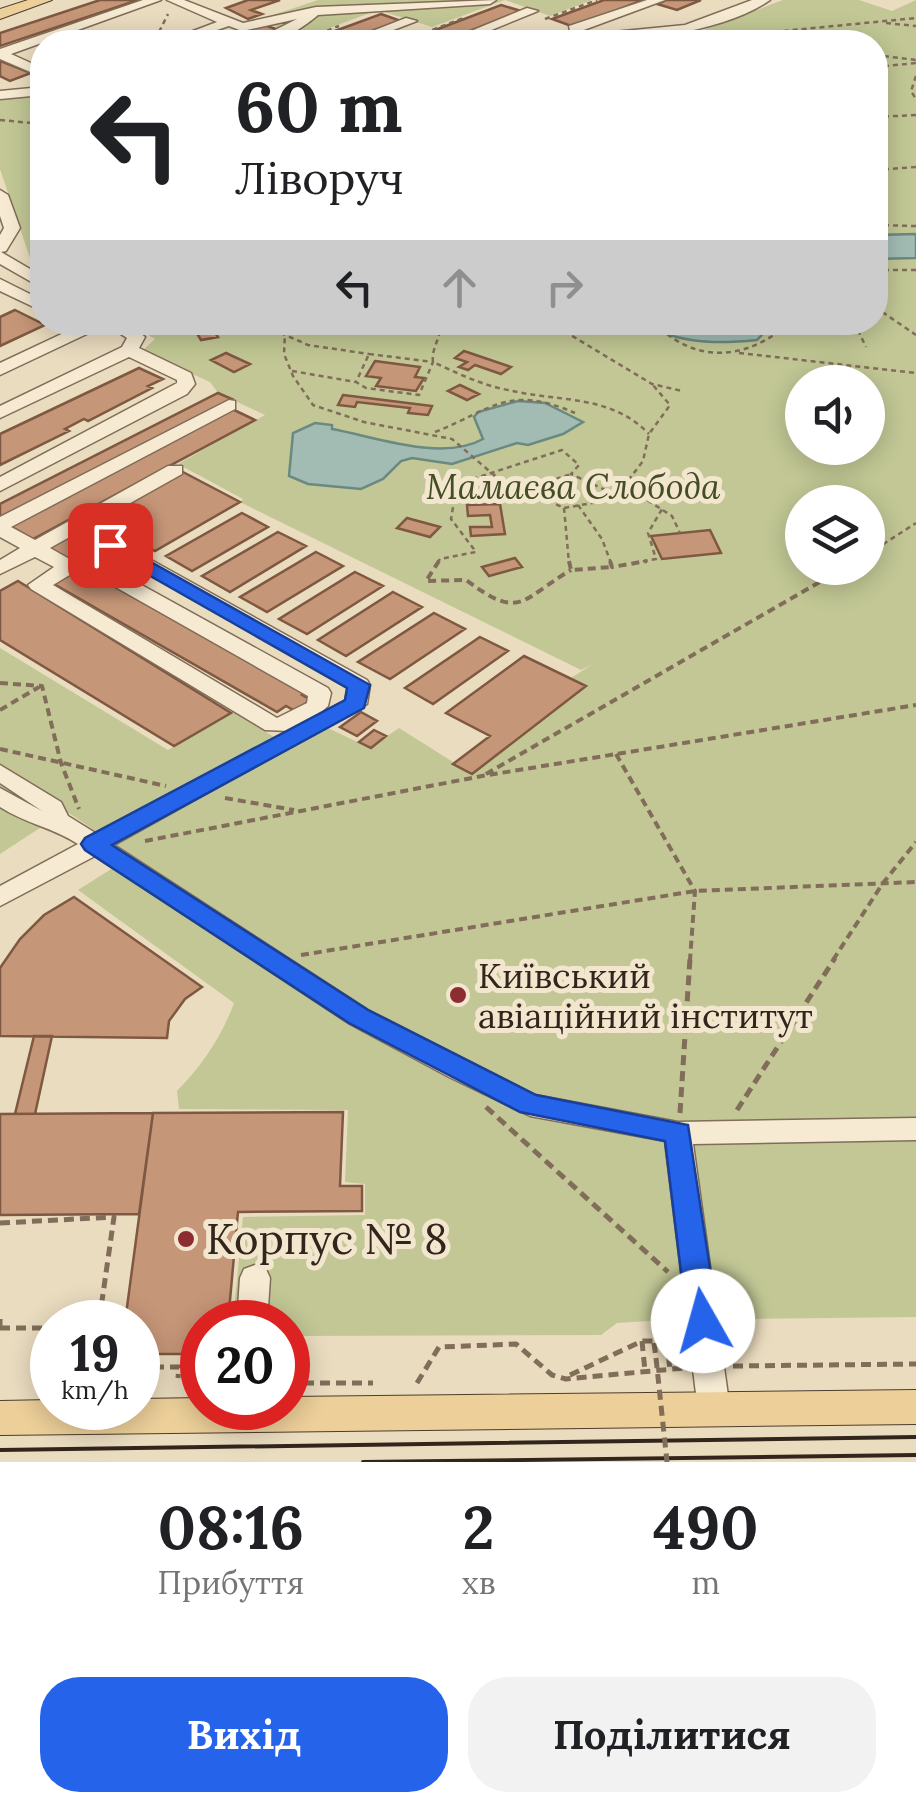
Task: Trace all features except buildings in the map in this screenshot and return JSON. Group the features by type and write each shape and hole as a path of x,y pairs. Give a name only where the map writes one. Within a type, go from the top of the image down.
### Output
{"main road":[{"path":"0,14 44,0"},
{"path":"310,1411 916,1407"},
{"path":"0,1418 180,1413"}],"street":[{"path":"67,30 155,0"},
{"path":"173,4 242,27 316,11 490,0"},
{"path":"585,30 649,0 659,0"},
{"path":"665,30 687,29 764,0"},
{"path":"291,30 316,11"},
{"path":"482,30 532,11"},
{"path":"200,30 229,22"},
{"path":"386,30 406,23"},
{"path":"0,53 30,43"},
{"path":"0,53 30,67"},
{"path":"0,95 30,92"},
{"path":"0,195 12,228 0,248"},
{"path":"0,256 30,276"},
{"path":"0,284 30,296"},
{"path":"0,308 30,299"},
{"path":"0,370 61,335"},
{"path":"0,413 129,350 136,337 133,335"},
{"path":"0,484 186,384 185,378 129,350"},
{"path":"0,527 229,406"},
{"path":"0,568 175,470"},
{"path":"0,527 69,568 92,566 320,693 317,706 288,724 273,724 38,585 69,568"},
{"path":"0,897 189,791 356,704 359,685 110,545"},
{"path":"0,772 53,807 58,820"},
{"path":"0,796 33,818 58,820 359,1016 530,1105 678,1133 916,1129"},
{"path":"678,1133 714,1410"},
{"path":"254,1300 255,1278"}],"path":[{"path":"568,30 545,19 597,0"},
{"path":"166,30 173,4"},
{"path":"800,30 916,18"},
{"path":"878,22 916,26"},
{"path":"406,23 423,30"},
{"path":"888,58 916,62"},
{"path":"888,66 916,62"},
{"path":"916,76 911,90 916,100"},
{"path":"888,116 916,114"},
{"path":"0,120 30,123"},
{"path":"888,169 916,168"},
{"path":"888,225 916,226"},
{"path":"888,270 916,270"},
{"path":"888,315 916,335"},
{"path":"282,335 290,370 313,406 364,422 452,439 494,475 564,508 598,502 624,486 643,461 648,434 670,406 652,384"},
{"path":"284,335 308,345 432,362 518,394 568,398 618,412 641,423 648,434"},
{"path":"290,370 356,382 366,388 419,395 442,335"},
{"path":"570,335 652,384 682,391"},
{"path":"663,335 682,349 708,354 916,373"},
{"path":"739,354 771,343 778,335"},
{"path":"860,335 866,346"},
{"path":"356,382 369,354"},
{"path":"431,433 458,424 473,412 510,400 544,402 575,413"},
{"path":"556,479 572,474 579,464 562,450 457,484 451,518 476,552 440,559 426,581 466,580 489,600 525,602 571,570 656,559 648,533 662,509"},
{"path":"572,474 612,493"},
{"path":"624,486 672,516 680,533"},
{"path":"578,505 602,539 612,567"},
{"path":"564,508 565,547 571,570"},
{"path":"885,543 916,523"},
{"path":"482,776 814,585"},
{"path":"0,683 42,686"},
{"path":"0,710 42,686"},
{"path":"42,686 62,763 93,844 132,844 482,776 916,705"},
{"path":"0,750 300,811"},
{"path":"616,754 695,890 678,1133"},
{"path":"724,1130 883,883 916,842"},
{"path":"272,960 695,890 916,882"},
{"path":"482,1103 700,1300"},
{"path":"0,1222 114,1217 102,1300"},
{"path":"0,1319 0,1329 30,1328"},
{"path":"570,1375 642,1342 706,1340"},
{"path":"654,1341 667,1462"},
{"path":"668,1341 670,1372"},
{"path":"642,1342 645,1372"},
{"path":"416,1384 439,1348 516,1344 552,1375"},
{"path":"160,1367 179,1367 178,1378"},
{"path":"310,1383 381,1384"}],"green space":[{"path":"318,0 505,0 432,27 378,10 324,30 286,30 258,20"},
{"path":"505,0 592,0 550,16"},
{"name":"Київський авіаційний інститут","path":"783,0 859,0 892,11 916,0 916,1317 665,1320 617,1323 601,1335 310,1336 310,1300 235,1300 243,1217 365,1215 365,1184 345,1182 348,1110 179,1109 177,1091 210,1050 234,1003 78,890 132,856 66,811 0,854 0,648 168,750 234,712 277,739 313,721 370,748 399,728 472,774 586,687 571,678 593,664 581,670 240,502 243,499 178,464 265,415 218,393 210,382 142,351 155,339 148,335 888,335 888,30 704,30"},
{"path":"30,97 30,258 0,169 0,100"}],"water":[{"path":"916,234 916,258 888,259 888,235"},
{"path":"669,335 762,335 757,340 691,340"},
{"path":"518,401 545,403 583,422 563,434 528,445 517,443 452,464 412,458 401,461 383,479 361,489 308,484 289,476 293,433 315,423 409,446 467,446 483,439 474,417 478,412"}],"tram line":[{"path":"0,1450 916,1437"},
{"path":"363,1462 916,1455"}],"place":[{"name":"Київський авіаційний інститут","path":"458,995"},
{"name":"Корпус № 8","path":"186,1239"}],"route":[{"path":"110,545 359,685 356,704 93,844 359,1016 459,1070 530,1105 678,1133 703,1321"}],"park label":[{"name":"Мамаєва Слобода","path":"573,486"}]}
